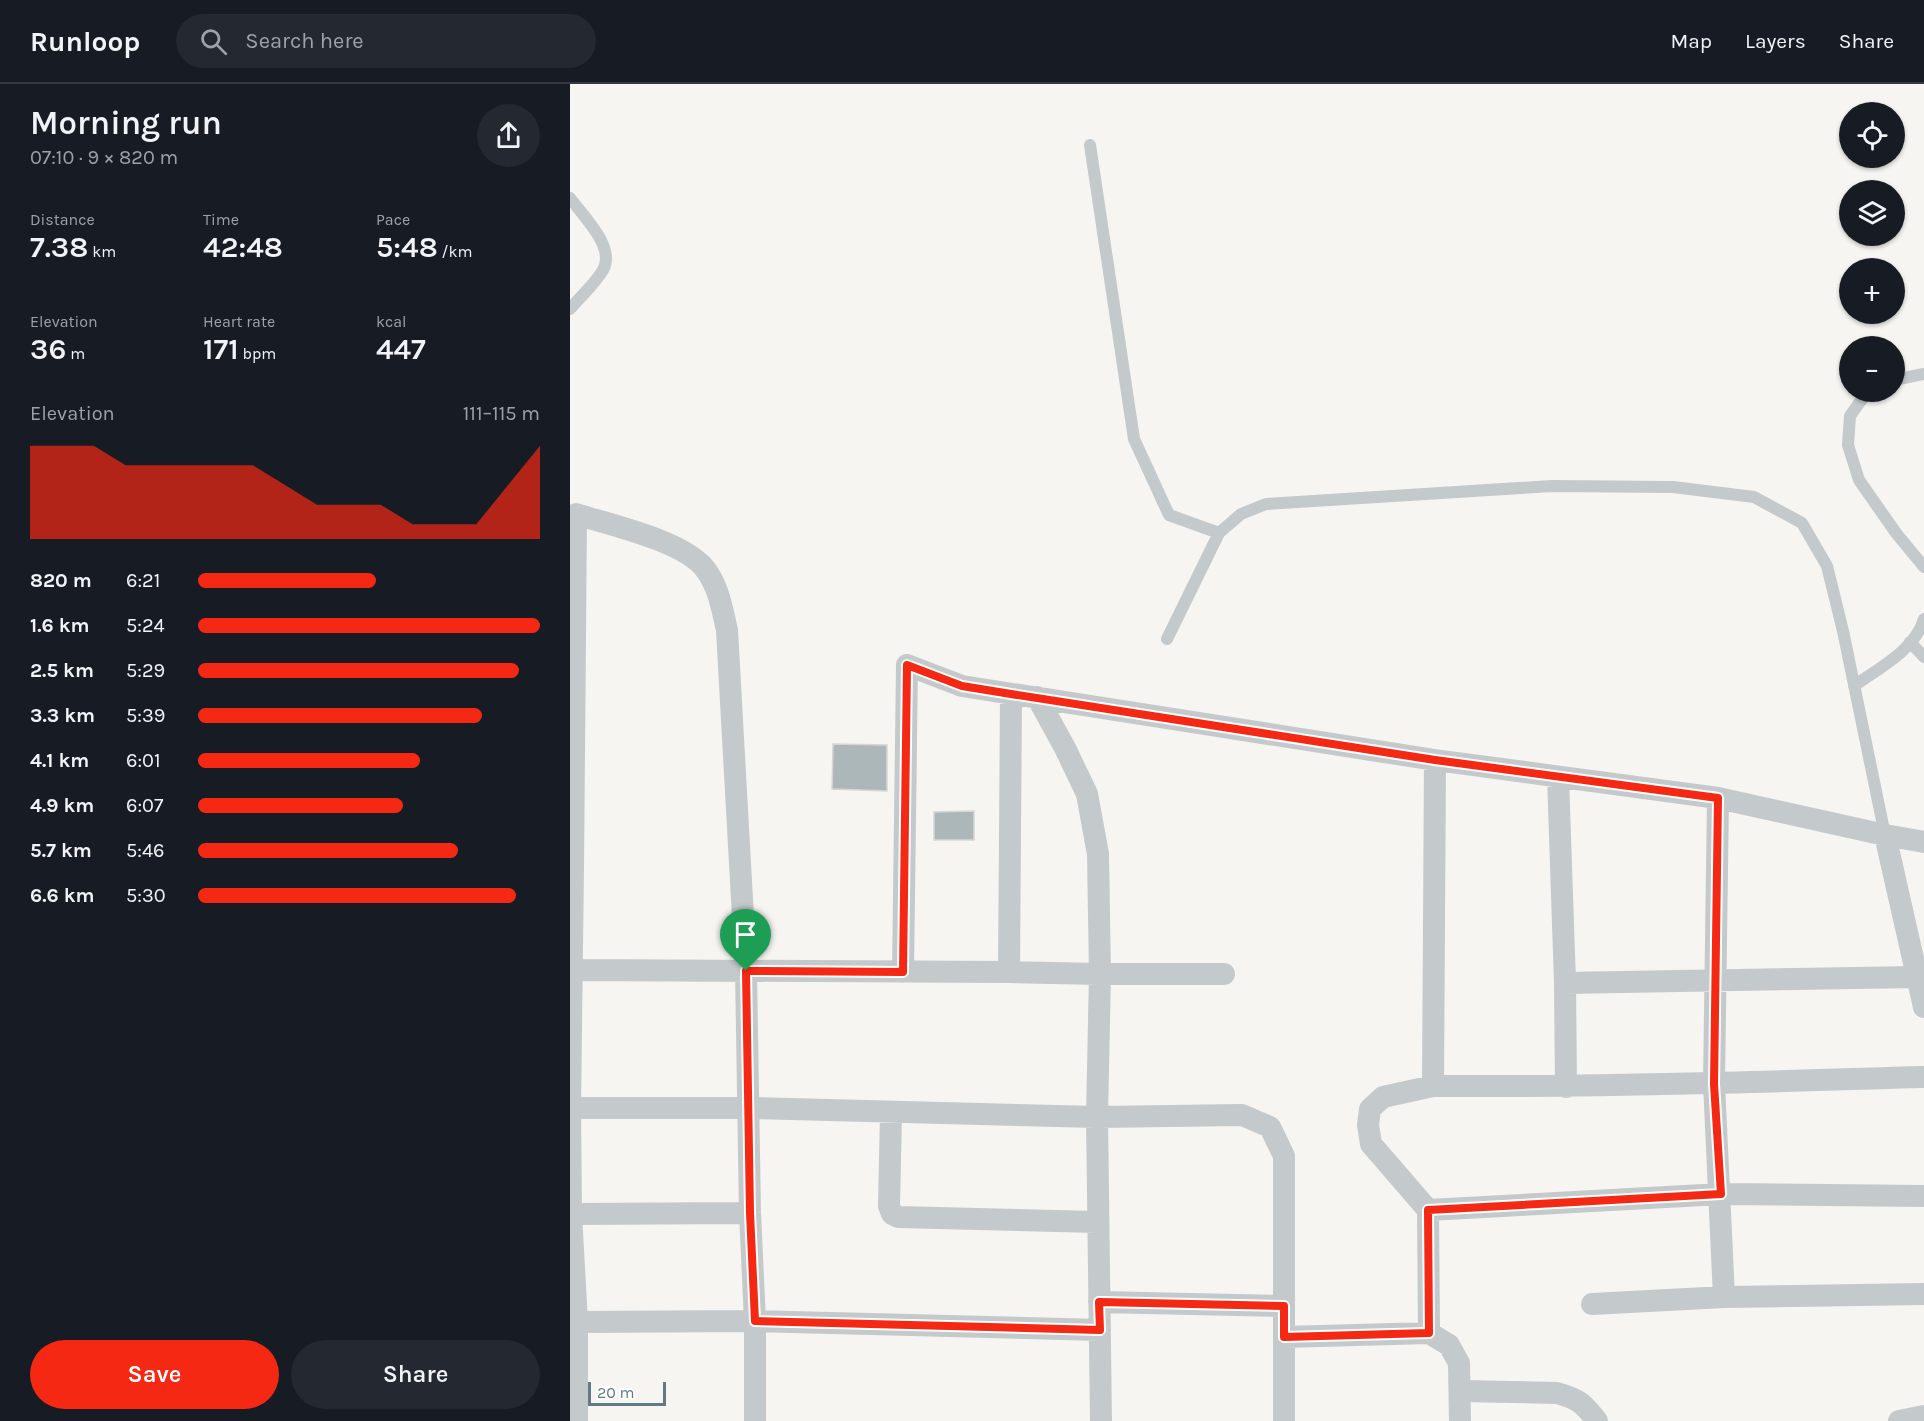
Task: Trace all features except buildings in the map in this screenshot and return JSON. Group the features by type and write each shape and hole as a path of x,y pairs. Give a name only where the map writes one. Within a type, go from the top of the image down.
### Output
{"street":[{"path":"577,1421 577,1322 571,1214 570,1108 573,513 680,548 705,568 719,594 728,630 746,971 750,1213 755,1321 755,1421"},
{"path":"903,972 907,665 962,686 1435,760 1718,798 1885,836 1924,842"},
{"path":"1009,972 1011,694"},
{"path":"1036,697 1065,748 1087,794 1098,854 1100,974 1097,1117 1101,1421"},
{"path":"1433,1086 1435,760"},
{"path":"1558,777 1566,1087"},
{"path":"1718,798 1714,1084 1721,1194 1724,1297"},
{"path":"1885,836 1915,931 1917,977 1924,1007"},
{"path":"572,970 1224,974"},
{"path":"1565,983 1917,977"},
{"path":"1429,1333 1428,1210 1371,1144 1368,1125 1370,1109 1383,1097 1433,1086 1566,1087 1924,1077"},
{"path":"570,1108 750,1108 1097,1117 1242,1115 1269,1126 1284,1156 1284,1421"},
{"path":"891,1113 889,1206 892,1214 898,1217 1098,1222"},
{"path":"1428,1210 1721,1194 1924,1196"},
{"path":"571,1214 750,1213"},
{"path":"1592,1304 1724,1297 1924,1294"},
{"path":"1099,1302 1284,1306"},
{"path":"577,1322 755,1321 1100,1330"},
{"path":"1284,1337 1429,1333 1449,1345 1459,1363 1460,1421"},
{"path":"1460,1391 1557,1394 1572,1397 1584,1404 1597,1421"},
{"path":"1899,1421 1924,1416"}],"lane":[{"path":"1090,145 1134,439 1169,514 1220,533"},
{"path":"570,198 604,244 607,256 603,270 570,309"},
{"path":"1905,378 1924,374"},
{"path":"1860,402 1850,416 1848,446 1859,480 1896,533 1924,566"},
{"path":"1167,639 1220,533 1241,514 1266,504 1552,486 1673,487 1754,498 1802,523 1827,566 1885,836"},
{"path":"1854,686 1896,657 1920,632 1924,619"},
{"path":"1910,642 1924,657"}],"route":[{"path":"907,665 962,686 1435,760 1718,798 1714,1084 1721,1194 1428,1210 1429,1333 1284,1337 1284,1306 1099,1302 1100,1330 755,1321 750,1213 746,971 903,972 907,665"}]}
